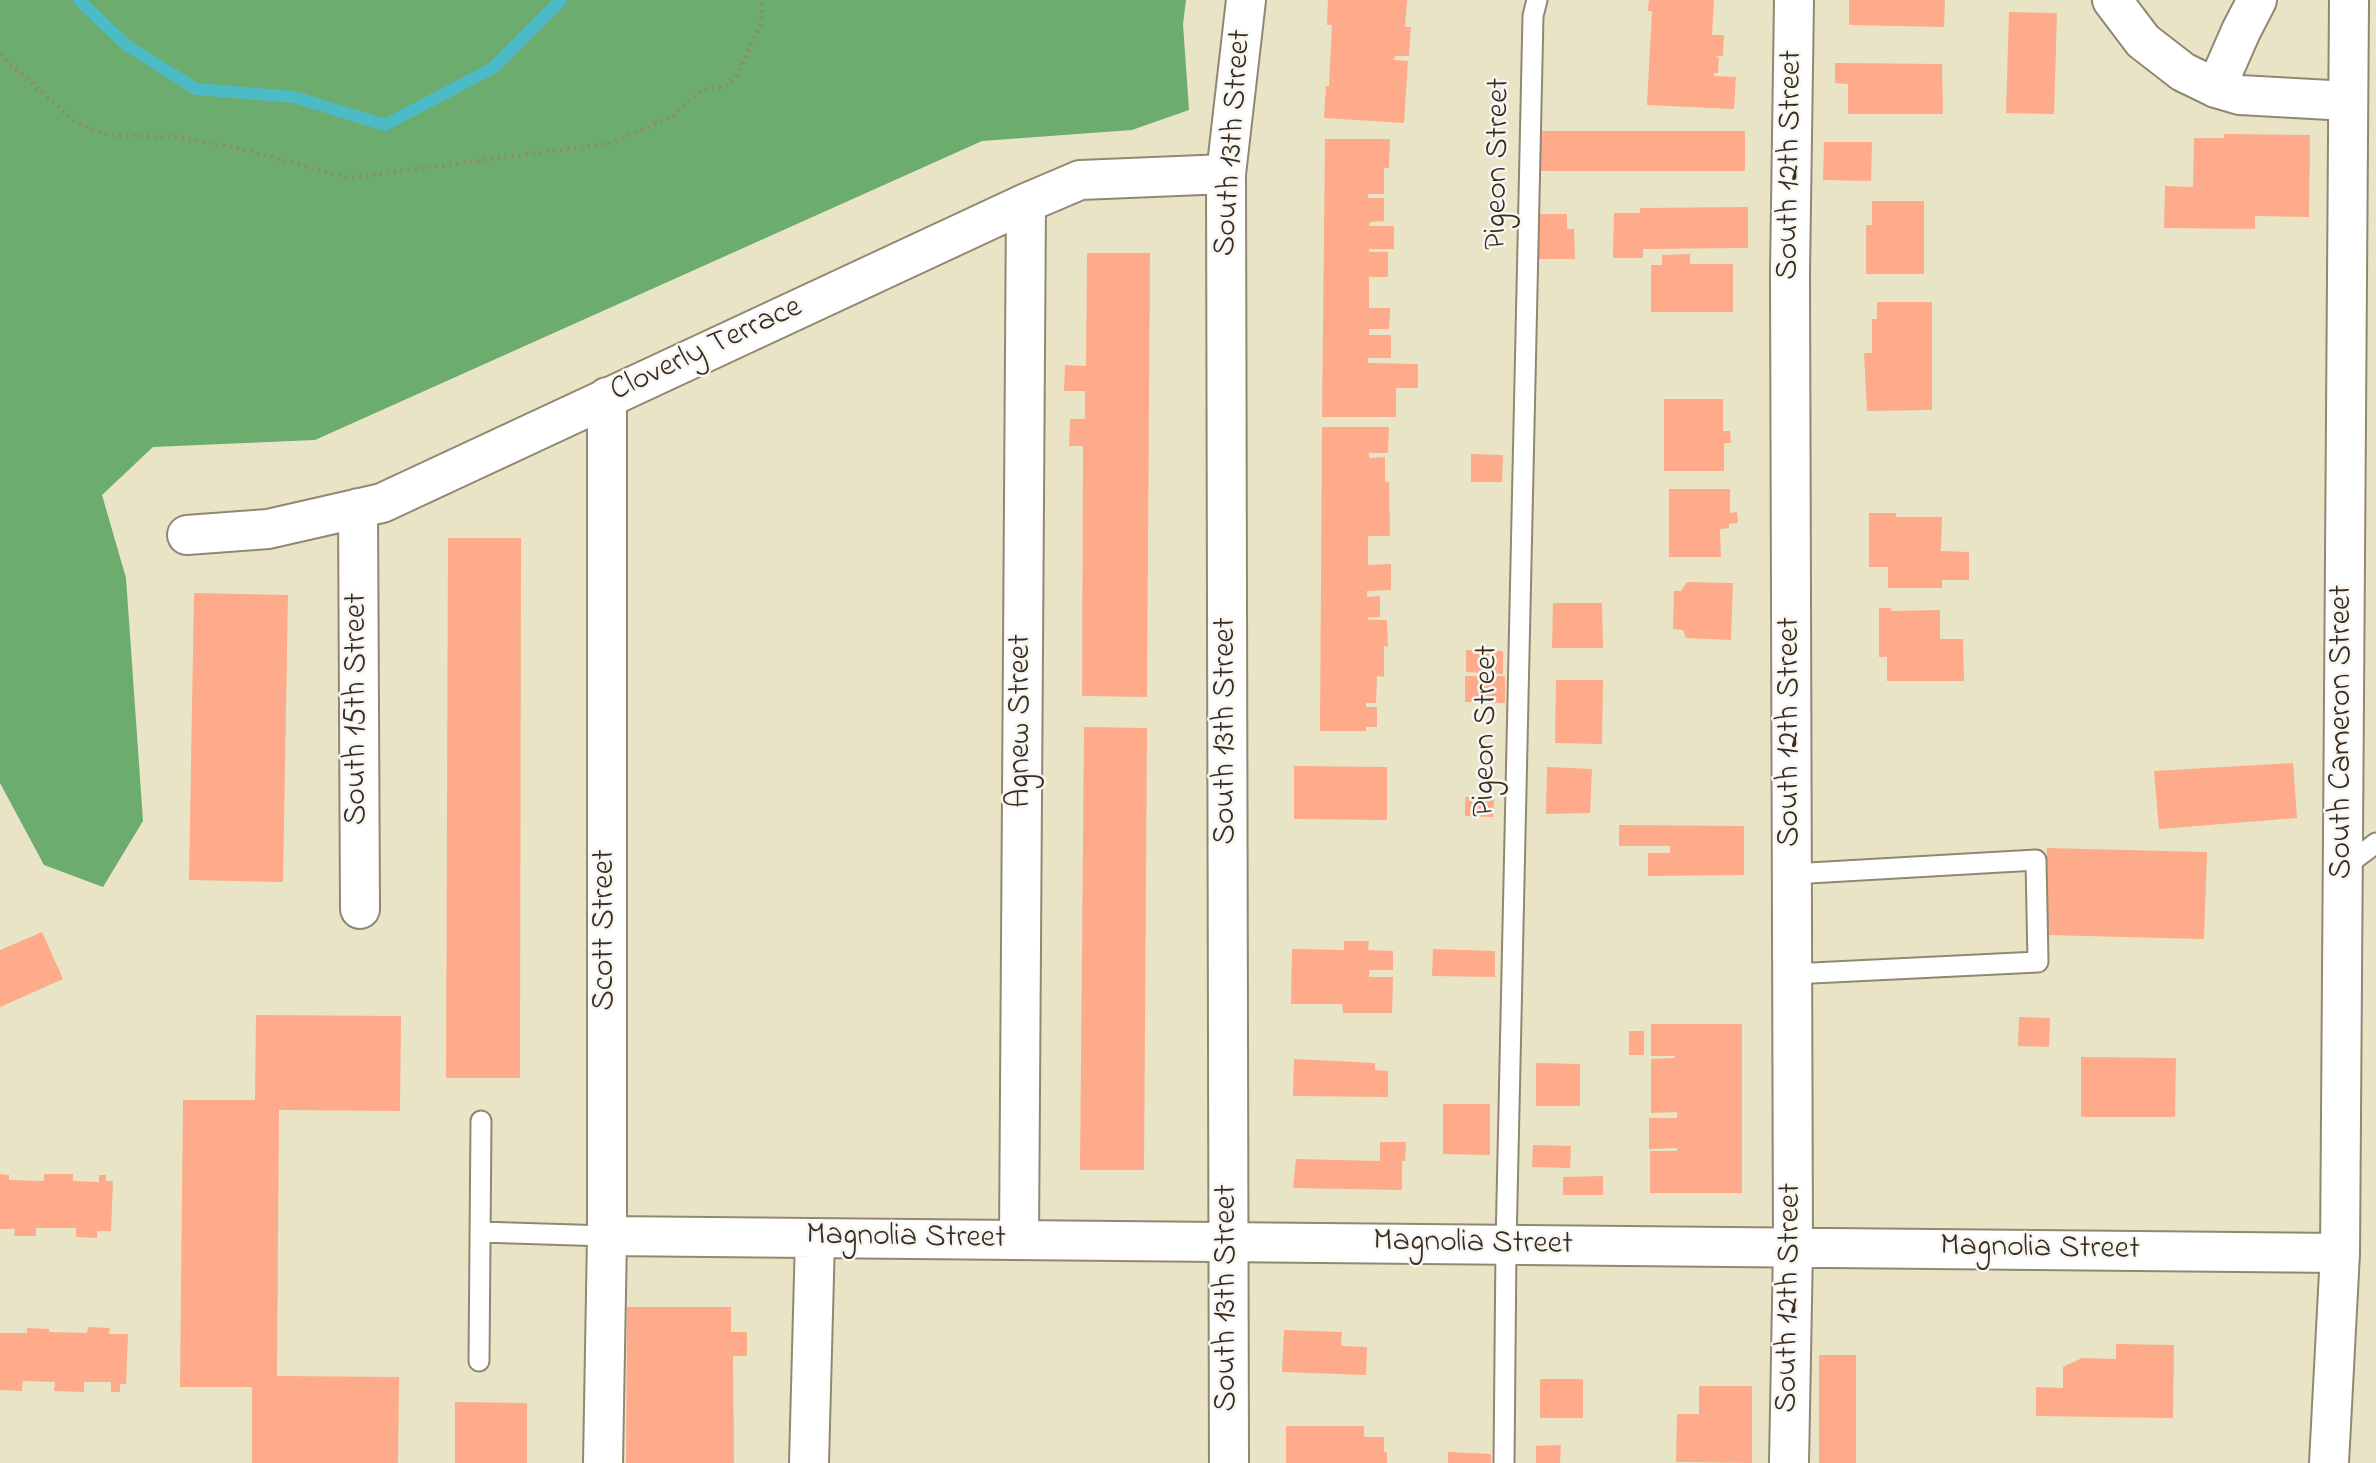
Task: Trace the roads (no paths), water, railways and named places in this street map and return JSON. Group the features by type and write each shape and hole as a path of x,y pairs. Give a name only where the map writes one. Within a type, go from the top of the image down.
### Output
{"street":[{"name":"South 13th Street","path":"1228,1463 1226,174 1246,0"},
{"name":"South 12th Street","path":"1789,1463 1793,1248 1790,273 1794,0"},
{"path":"2112,0 2143,41 2183,72 2216,88 2240,95 2348,101"},
{"path":"2216,88 2258,0"},
{"name":"South Cameron Street","path":"2329,1463 2340,1253 2349,0"},
{"name":"Cloverly Terrace","path":"187,535 268,529 382,503 1080,180 1226,174"},
{"name":"Agnew Street","path":"1019,1240 1026,203"},
{"name":"Scott Street","path":"603,1463 607,1236 607,397"},
{"name":"South 15th Street","path":"358,508 360,909"},
{"name":"Magnolia Street","path":"607,1236 2340,1253"},
{"path":"809,1463 815,1238"}],"lane":[{"name":"Pigeon Street","path":"1504,1463 1506,1245 1533,30 1537,0"},
{"path":"2343,868 2376,843"},
{"path":"1792,874 2036,860 2038,962 1792,974"},
{"path":"479,1361 481,1121"},
{"path":"480,1232 607,1236"}],"waterway":[{"path":"79,0 126,45 196,89 294,97 385,125 493,68 561,0"}]}
